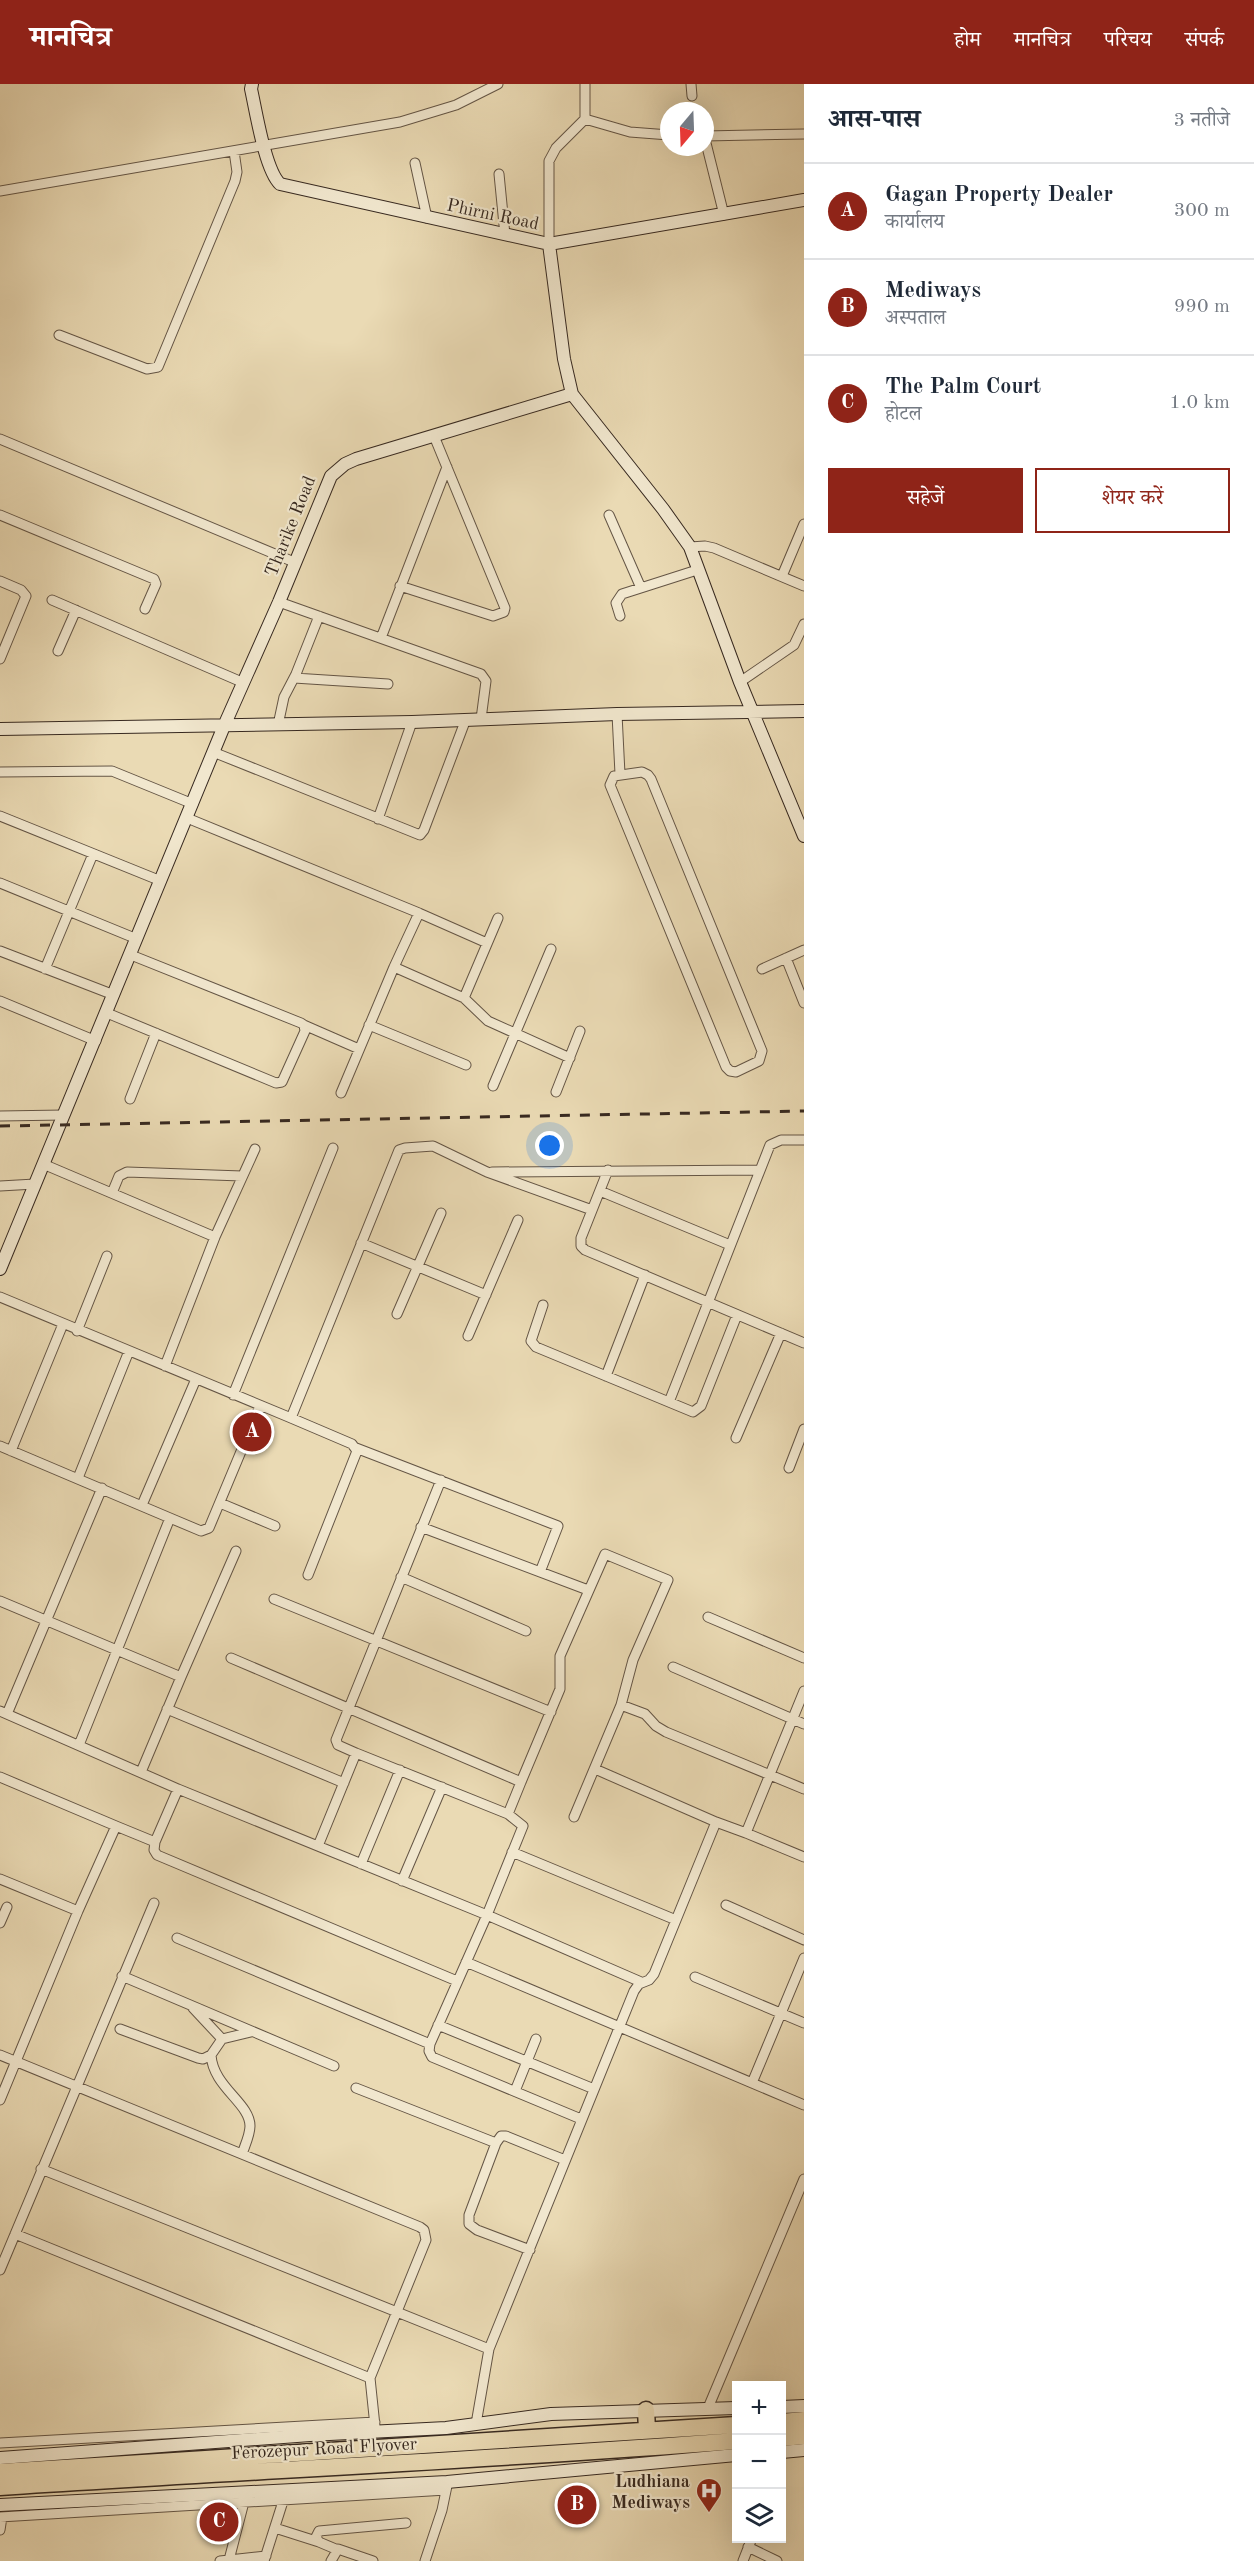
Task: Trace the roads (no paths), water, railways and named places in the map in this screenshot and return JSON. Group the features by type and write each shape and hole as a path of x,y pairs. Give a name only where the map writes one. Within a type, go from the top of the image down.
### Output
{"highway":[{"path":"646,2410 647,2430"},
{"path":"786,2422 804,2420"},
{"name":"Ferozepur Road Flyover","path":"0,2472 732,2425"},
{"path":"786,2448 804,2436"},
{"name":"Ferozepur Road Flyover","path":"0,2487 388,2463 544,2456 651,2455 732,2443"}],"street":[{"name":"Phirni Road","path":"252,84 264,145 274,176 280,184 505,235 549,244 804,200"},
{"path":"0,192 400,122 465,102 498,84"},
{"path":"585,84 585,119 556,148 549,161 549,244 564,359 572,394 690,547 752,713 804,836"},
{"path":"691,84 692,96"},
{"path":"585,119 630,132 660,134"},
{"path":"714,138 804,134"},
{"path":"59,335 147,369 158,367 236,181 234,151"},
{"path":"709,156 724,215"},
{"path":"415,163 427,218"},
{"path":"499,174 505,235"},
{"name":"Tharike Road","path":"0,1269 327,482 335,470 356,459 572,394"},
{"path":"400,585 493,616 504,612 505,608 434,436"},
{"path":"0,439 294,562"},
{"path":"381,638 447,467"},
{"path":"0,514 154,579 156,584 145,609"},
{"path":"609,515 641,588"},
{"path":"782,576 804,524"},
{"path":"690,547 714,548 804,586"},
{"path":"620,616 616,603 618,597 698,570"},
{"path":"0,581 21,590 26,596 0,657"},
{"path":"52,600 244,683"},
{"path":"279,602 483,676 486,687 481,719"},
{"path":"58,651 76,610"},
{"path":"278,725 284,697 319,616"},
{"path":"740,682 794,645 804,624"},
{"path":"294,678 388,684"},
{"path":"0,729 412,722 617,714 804,711"},
{"path":"617,714 620,774"},
{"path":"213,752 417,834 423,833 466,719"},
{"path":"378,819 412,722"},
{"path":"0,772 112,771 130,776 193,804"},
{"path":"642,772 651,779 762,1051 759,1061 736,1071 730,1071 726,1067 610,785 612,777 620,774 642,772"},
{"path":"0,816 161,881"},
{"path":"187,818 487,943"},
{"path":"45,969 93,854"},
{"path":"0,883 137,939"},
{"path":"341,1093 419,913"},
{"path":"464,998 498,918"},
{"path":"493,1086 551,949"},
{"path":"762,969 804,950"},
{"path":"0,951 114,995"},
{"path":"131,955 359,1049"},
{"path":"786,958 804,1003"},
{"path":"394,967 464,998 488,1021 515,1035 570,1058"},
{"path":"0,1001 96,1041"},
{"path":"107,1013 278,1083 284,1078 305,1031 304,1025"},
{"path":"369,1025 466,1065"},
{"path":"556,1092 580,1031"},
{"path":"130,1099 156,1033"},
{"path":"0,1116 64,1115"},
{"path":"669,1402 770,1145 775,1141 804,1140"},
{"path":"291,1418 399,1150 433,1146 487,1172 592,1210"},
{"path":"233,1395 333,1148"},
{"path":"165,1366 215,1237 255,1149"},
{"path":"43,1164 215,1237"},
{"path":"608,1170 581,1238 580,1246 804,1343"},
{"path":"487,1172 760,1170"},
{"path":"112,1193 119,1176 127,1172 242,1176"},
{"path":"0,1186 35,1184"},
{"path":"600,1191 730,1245"},
{"path":"397,1314 441,1214"},
{"path":"468,1336 518,1220"},
{"path":"361,1243 486,1295"},
{"path":"77,1331 107,1256"},
{"path":"606,1376 645,1275"},
{"path":"0,1297 77,1331 291,1418 356,1448 558,1526 540,1572"},
{"path":"543,1305 532,1344 693,1412 699,1410 737,1315"},
{"path":"11,1451 63,1324"},
{"path":"736,1438 781,1333"},
{"path":"78,1478 129,1351"},
{"path":"142,1505 196,1379"},
{"path":"0,1446 170,1518 205,1530 210,1528 260,1406"},
{"path":"789,1468 804,1429"},
{"path":"308,1575 356,1455 356,1448"},
{"path":"441,1480 336,1740 338,1745 356,1753 508,1814 523,1826 429,2051 432,2057 581,2119"},
{"path":"102,1488 46,1621 4,1712 178,1789 487,1915 641,1982"},
{"path":"220,1503 275,1526"},
{"path":"79,1745 170,1518"},
{"path":"421,1527 588,1590"},
{"path":"141,1772 236,1551"},
{"path":"508,1814 561,1685 559,1659 605,1554 668,1580 633,1660 621,1705 574,1817"},
{"path":"401,1577 526,1631"},
{"path":"274,1599 551,1712"},
{"path":"0,1601 181,1677"},
{"path":"708,1617 804,1658"},
{"path":"231,1658 521,1782"},
{"path":"673,1667 804,1724"},
{"path":"746,1833 804,1691"},
{"path":"621,1705 645,1714 661,1729 804,1789"},
{"path":"167,1709 344,1783"},
{"path":"318,1846 356,1753"},
{"path":"595,1769 716,1822 804,1857"},
{"path":"361,1864 400,1770"},
{"path":"0,1777 155,1842"},
{"path":"402,1881 442,1787"},
{"path":"178,1789 155,1842 154,1850 157,1855 457,1981"},
{"path":"476,2424 489,2349 634,1991 641,1982 651,1978 716,1822"},
{"path":"0,2100 78,1911 116,1826"},
{"path":"512,1852 676,1920"},
{"path":"0,1879 78,1911"},
{"path":"0,2270 154,1902"},
{"path":"726,1905 804,1940"},
{"path":"0,1923 7,1907"},
{"path":"177,1938 430,2044"},
{"path":"752,2083 804,1958"},
{"path":"466,1962 804,2104"},
{"path":"122,1976 334,2066"},
{"path":"695,1977 804,2023"},
{"path":"189,2005 222,2039"},
{"path":"438,2025 594,2089"},
{"path":"120,2029 198,2058 207,2058 212,2055 222,2039 254,2032"},
{"path":"515,2091 536,2039"},
{"path":"0,2055 424,2230 425,2244 370,2378 375,2428"},
{"path":"212,2055 215,2074 248,2118 249,2133 242,2154"},
{"path":"356,2088 496,2143"},
{"path":"530,2250 477,2230 469,2223 469,2215 496,2143 501,2136 506,2136 566,2160"},
{"path":"41,2169 489,2349"},
{"path":"708,2409 804,2179"},
{"path":"15,2234 370,2378"},
{"path":"786,2407 804,2406"},
{"path":"0,2443 476,2424 552,2414 732,2408"},
{"path":"0,2458 375,2428"},
{"path":"786,2451 804,2450"},
{"path":"1,2513 447,2486 651,2455 732,2455"},
{"path":"425,2561 447,2486"},
{"path":"1,2513 244,2502 285,2495"},
{"path":"244,2502 225,2560 265,2558 285,2495"},
{"path":"0,2530 1,2513"},
{"path":"319,2542 316,2534 322,2529 406,2523"},
{"path":"275,2528 373,2561"},
{"path":"743,2561 750,2543 777,2561"},
{"path":"331,2561 338,2550"}],"railway":[{"path":"0,1126 804,1111"}],"place":[{"name":"Gagan Property Dealer","path":"252,1432"},
{"name":"Mediways","path":"577,2505"},
{"name":"Ludhiana Mediways","path":"709,2514"},
{"name":"The Palm Court","path":"219,2522"}]}
